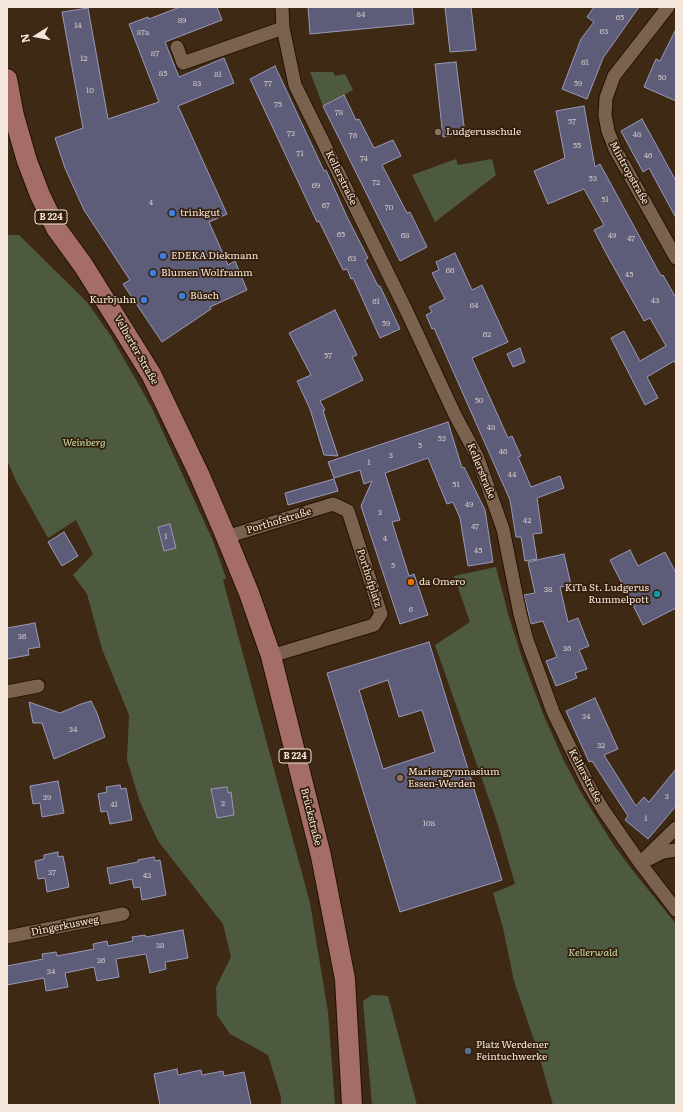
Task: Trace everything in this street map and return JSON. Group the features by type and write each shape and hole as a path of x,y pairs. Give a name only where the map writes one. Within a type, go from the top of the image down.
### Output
{"main road":[{"name":"Velberter Straße","path":"7,79 14,116 27,161 43,202 56,228 86,270 151,374 226,537"},
{"name":"Brückstraße","path":"226,537 249,593 271,656 321,856 345,979 352,1105"}],"street":[{"name":"Kellerstraße","path":"282,7 283,28 295,85 407,312 455,415 477,456 503,529 520,614 527,640 554,712 589,786 622,838 676,910"},
{"name":"Mintropstraße","path":"668,7 614,76 606,98 605,115 608,131 615,149 676,258"},
{"path":"177,47 183,63 283,28"},
{"name":"Porthofstraße","path":"226,537 333,504"},
{"name":"Porthofplatz","path":"271,656 374,625 381,614 348,511 333,504"},
{"path":"7,692 38,686"},
{"path":"640,863 676,828"},
{"path":"640,863 663,852 676,850"},
{"name":"Dingerkusweg","path":"7,937 123,914"}],"green space":[{"path":"310,72 333,72 335,76 345,74 353,90 323,106"},
{"path":"456,159 458,165 492,159 496,175 435,222 412,175"},
{"name":"Weinberg","path":"7,235 19,235 87,302 111,336 152,408 213,541 226,578 223,580 310,903 328,1012 335,1105 281,1105 281,1097 268,1055 230,1034 217,1015 216,987 231,957 223,924 158,841 140,802 127,760 129,715 102,649 87,594 73,575 93,554 76,520 48,538 16,481 7,460"},
{"name":"Kellerwald","path":"496,567 509,617 523,661 544,716 563,759 580,791 613,844 676,924 676,1105 553,1105 537,1049 514,981 503,928 493,893 515,884 497,822 435,645 470,622 454,576"},
{"path":"372,995 388,996 417,1105 372,1105 363,1001"}],"building":[{"path":"180,7 217,7 222,20 165,42 179,77 224,58 234,83 178,106 227,214 209,222 228,265 235,261 247,290 210,307 211,309 162,342 123,284 130,280 84,210 65,168 55,138 83,128 62,12 88,8 108,119 159,102 129,24 148,17 149,19"},
{"path":"308,7 412,7 414,24 310,34"},
{"path":"445,7 471,7 476,50 450,52"},
{"path":"594,7 639,7 603,58 587,99 562,89 581,39 594,22 587,17"},
{"path":"676,29 676,101 644,87 656,59 660,61"},
{"path":"456,62 465,134 443,137 435,64"},
{"path":"275,66 324,171 326,170 348,219 368,258 365,260 378,286 380,286 400,329 380,338 353,278 351,279 347,269 343,270 319,221 317,222 250,79"},
{"path":"344,95 356,120 359,119 374,148 393,140 401,156 382,165 407,213 410,212 427,247 400,261 323,106"},
{"path":"584,106 595,167 600,164 661,276 663,275 676,298 676,364 674,361 647,377 658,398 645,405 611,338 624,331 640,361 666,346 650,318 644,321 607,255 594,230 604,225 584,189 548,204 534,171 565,158 556,111"},
{"path":"642,119 676,181 676,218 649,168 643,172 621,131"},
{"path":"455,253 472,290 482,285 508,342 472,358 508,438 512,436 521,456 518,457 531,487 560,476 564,488 537,498 542,533 533,534 537,559 525,561 521,537 516,537 510,500 434,328 432,329 426,315 432,312 429,307 445,299 432,273 439,270 436,262"},
{"path":"335,310 357,355 352,357 363,380 320,401 325,410 323,411 338,456 324,455 310,409 297,381 311,375 289,333"},
{"path":"520,348 525,362 513,367 507,354"},
{"path":"448,422 462,468 464,467 485,510 493,562 468,566 460,518 453,502 447,504 428,458 385,473 400,520 392,522 409,576 414,574 428,615 400,624 361,506 372,481 364,484 360,470 334,478 328,462"},
{"path":"334,479 338,491 288,505 285,493"},
{"path":"170,524 176,548 164,551 158,527"},
{"path":"64,532 78,556 62,566 48,542"},
{"name":"KiTa St. Ludgerus Rummelpott","path":"630,550 638,566 665,552 676,573 676,608 643,625 610,560"},
{"path":"564,554 571,585 560,587 568,622 578,618 589,646 579,650 587,669 575,673 577,678 556,686 546,661 557,657 543,621 531,624 524,595 535,593 528,562"},
{"path":"35,623 40,647 28,649 29,655 7,659 7,628"},
{"path":"429,642 502,880 400,912 327,673","holes":["388,680 399,717 422,710 435,752 383,769 359,690"]},
{"path":"595,698 618,749 604,755 636,806 644,797 649,802 676,769 676,806 648,839 625,820 628,816 592,761 589,762 566,711"},
{"path":"91,701 97,713 105,737 54,759 42,723 33,723 29,702 60,713"},
{"path":"58,781 64,813 42,817 40,803 33,804 30,786"},
{"path":"120,785 121,789 126,788 132,820 110,824 107,811 101,812 98,794 107,792 106,787"},
{"path":"227,787 228,793 231,792 234,815 217,818 211,789"},
{"path":"58,852 58,857 63,856 69,887 47,892 45,878 38,879 35,861 44,859 44,855"},
{"path":"154,857 155,861 160,860 166,895 142,900 140,887 134,888 132,879 110,884 107,868 138,862 138,860"},
{"path":"183,930 188,958 165,962 166,969 150,973 146,954 116,959 119,977 97,981 94,967 65,973 68,987 46,991 44,978 7,985 7,966 43,959 42,954 56,952 57,956 94,949 93,944 107,941 108,946 133,941 132,937 145,935 146,937"},
{"path":"177,1069 178,1075 201,1070 202,1075 223,1071 224,1076 244,1072 251,1105 160,1105 154,1074"}],"place":[{"name":"Ludgerusschule","path":"438,132"},
{"name":"trinkgut","path":"172,213"},
{"name":"EDEKA Diekmann","path":"163,256"},
{"name":"Blumen Wolframm","path":"153,273"},
{"name":"Büsch","path":"182,296"},
{"name":"Kurbjuhn","path":"144,300"},
{"name":"da Omero","path":"411,582"},
{"name":"KiTa St. Ludgerus Rummelpott","path":"657,594"},
{"name":"Mariengymnasium Essen-Werden","path":"400,778"},
{"name":"Platz Werdener Feintuchwerke","path":"468,1051"}]}
